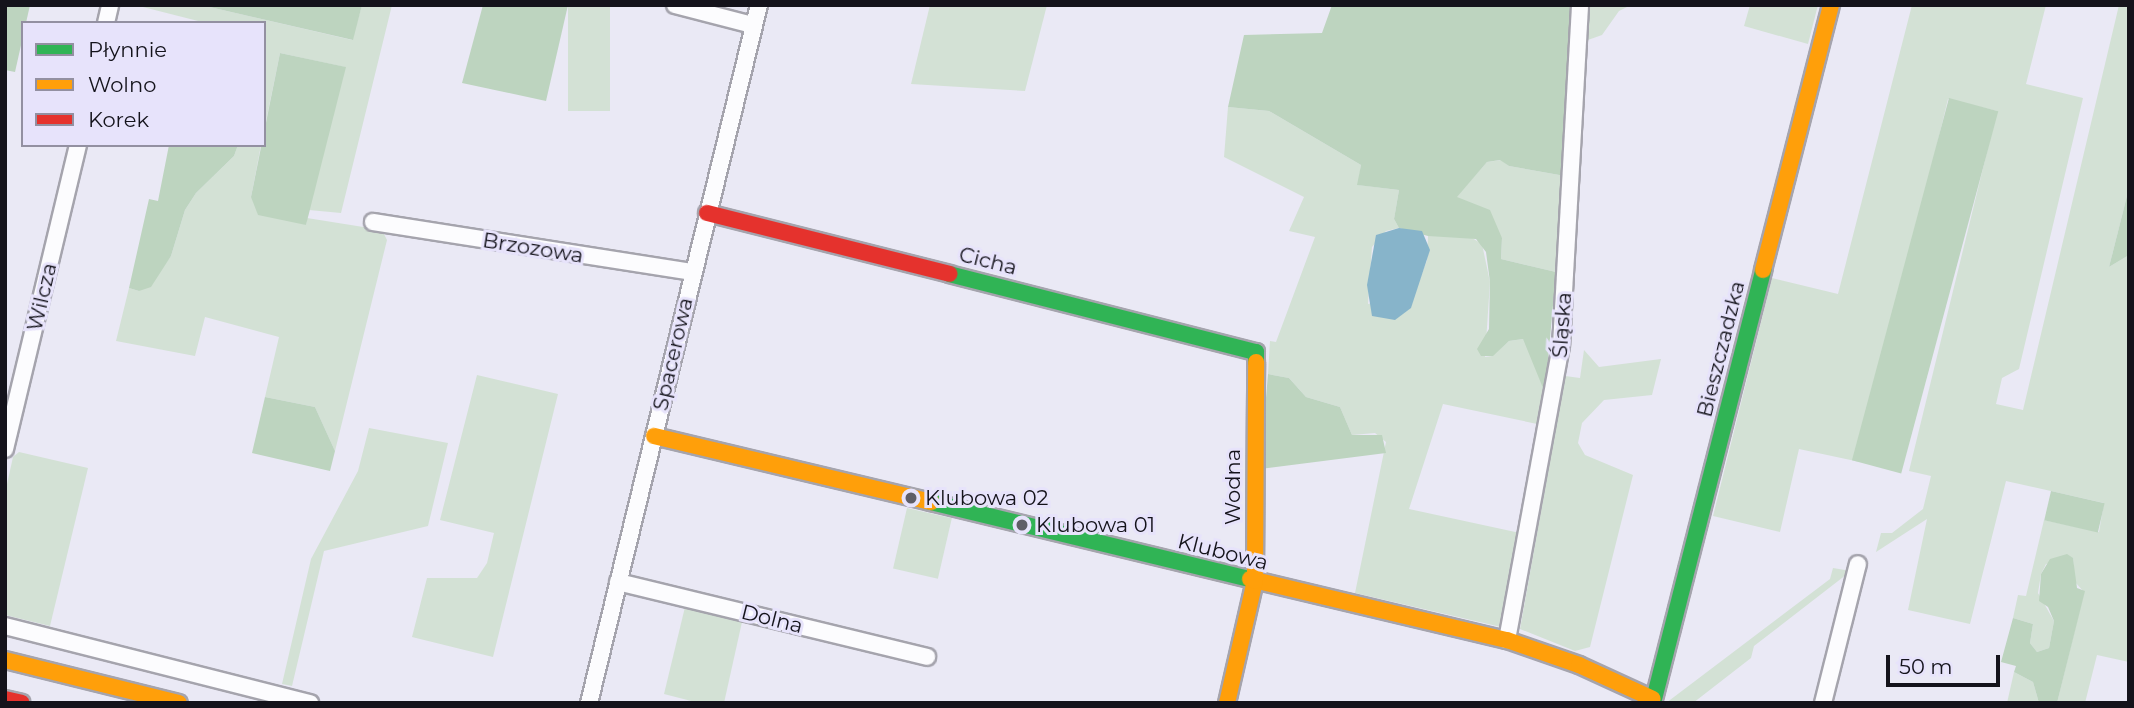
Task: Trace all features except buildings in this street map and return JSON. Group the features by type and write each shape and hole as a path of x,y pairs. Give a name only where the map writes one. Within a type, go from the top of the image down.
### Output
{"street":[{"path":"675,5 753,25"},
{"name":"Spacerowa","path":"589,703 758,5"},
{"name":"Śląska","path":"1507,640 1562,346 1580,5"},
{"name":"Bieszczadzka","path":"1653,701 1831,5"},
{"name":"Wilcza","path":"5,449 78,147"},
{"name":"Cicha","path":"707,213 1256,352"},
{"name":"Brzozowa","path":"373,222 693,272"},
{"name":"Wodna","path":"1227,703 1255,581 1256,352"},
{"name":"Klubowa","path":"654,436 1507,640 1579,665 1653,701"},
{"path":"1823,703 1858,564"},
{"name":"Dolna","path":"618,582 927,657"},
{"path":"5,626 310,703"},
{"path":"5,660 179,703"},
{"path":"5,699 22,703"}],"green space":[{"path":"5,5 30,5 26,21 21,21 21,45 15,72 5,70"},
{"path":"135,5 201,5 352,40 362,5 392,5 341,213 309,210 345,67 280,53 266,121 266,21 198,21"},
{"path":"201,5 362,5 353,40"},
{"path":"483,5 568,5 546,101 462,83"},
{"path":"568,5 610,5 610,111 568,111"},
{"path":"930,5 1047,5 1025,91 911,84"},
{"path":"1332,5 1574,5 1565,176 1509,166 1500,160 1487,162 1457,197 1490,210 1502,238 1501,259 1556,272 1545,393 1523,339 1509,341 1493,356 1481,356 1477,349 1489,329 1490,282 1486,252 1476,239 1428,236 1399,228 1394,219 1399,190 1357,185 1361,165 1269,111 1228,107 1244,35 1322,33"},
{"path":"1587,5 1631,5 1619,11 1602,35 1585,41"},
{"path":"1750,5 1818,5 1808,44 1744,26"},
{"path":"1912,5 2046,5 2026,84 2083,98 2019,369 2002,378 1996,404 2023,410 2119,5 2129,5 2129,188 2109,267 2129,255 2129,662 2097,655 2085,703 2057,703 2084,592 2075,582 2073,558 2046,564 2041,574 2038,593 2054,621 2049,648 2037,652 2030,643 2033,624 2013,618 2018,595 2026,596 2044,520 2099,532 2104,503 2006,481 1970,624 1908,610 1927,519 1876,552 1881,533 1892,533 1923,509 1931,476 1909,471 1997,111 1948,99 1860,462 1799,449 1780,532 1713,516 1772,278 1838,294"},
{"path":"280,53 346,67 306,225 258,215 251,197 261,147 266,147 266,123"},
{"path":"1949,98 1998,111 1901,473 1852,460"},
{"path":"1228,107 1269,111 1361,165 1358,185 1399,190 1394,219 1399,228 1386,231 1372,247 1368,304 1415,292 1427,260 1428,236 1467,235 1482,244 1490,282 1485,357 1492,356 1509,341 1523,339 1527,343 1545,393 1542,425 1443,404 1409,509 1520,533 1501,627 1355,593 1386,442 1375,433 1352,435 1340,407 1306,397 1289,378 1268,374 1270,341 1276,342 1315,237 1289,231 1304,197 1224,157"},
{"path":"169,147 237,147 234,156 196,193 185,210 171,256 151,287 139,291 129,288 149,199 158,201"},
{"path":"237,147 261,147 251,197 306,225 307,218 382,230 387,240 335,451 315,407 265,397 279,337 205,317 195,356 116,341 129,288 139,291 161,270 171,256 185,210 196,193 234,156"},
{"path":"1501,160 1509,166 1565,176 1556,272 1501,259 1502,238 1456,197 1487,162"},
{"path":"2129,188 2129,255 2109,267"},
{"path":"1584,350 1599,367 1661,359 1652,395 1604,400 1582,423 1578,443 1585,455 1633,475 1590,647 1575,651 1520,629 1565,376 1580,378"},
{"path":"1268,374 1289,378 1306,397 1340,407 1352,435 1382,435 1386,453 1260,469"},
{"path":"477,375 558,394 493,657 412,637 427,578 477,578 487,563 494,533 440,520"},
{"path":"265,397 315,407 335,451 330,471 252,453"},
{"path":"369,428 448,443 428,526 324,551 292,686 282,684 311,559 358,471"},
{"path":"19,452 88,468 50,626 5,615 5,493 13,457"},
{"path":"2051,491 2105,503 2098,533 2044,520"},
{"path":"907,508 952,518 938,579 893,568"},
{"path":"2067,554 2073,558 2077,588 2085,591 2057,703 2039,703 2033,682 2014,672 2016,666 2001,662 2013,618 2033,624 2030,643 2037,652 2049,648 2054,621 2048,607 2039,601 2041,574 2050,559"},
{"path":"1833,568 1851,571 1754,646 1751,658 1693,703 1666,703 1830,579"},
{"path":"685,607 742,622 724,703 699,703 664,694"},
{"path":"2014,672 2033,682 2039,703 2007,703"}],"water":[{"path":"1399,228 1422,231 1430,250 1411,308 1395,320 1372,316 1367,285 1376,235"}],"traffic: fast":[{"path":"1653,703 1763,270"},
{"path":"949,274 1256,352 1256,362"},
{"path":"931,502 1250,579"}],"traffic: slow":[{"path":"1763,270 1831,5"},
{"path":"1227,703 1255,581 1256,362"},
{"path":"654,436 931,502"},
{"path":"1250,579 1507,640 1579,665 1653,699"},
{"path":"5,660 179,703"}],"traffic: jam":[{"path":"707,213 949,274"},
{"path":"5,699 22,703"}],"place":[{"name":"Klubowa 02","path":"911,498"},
{"name":"Klubowa 01","path":"1022,525"}]}
